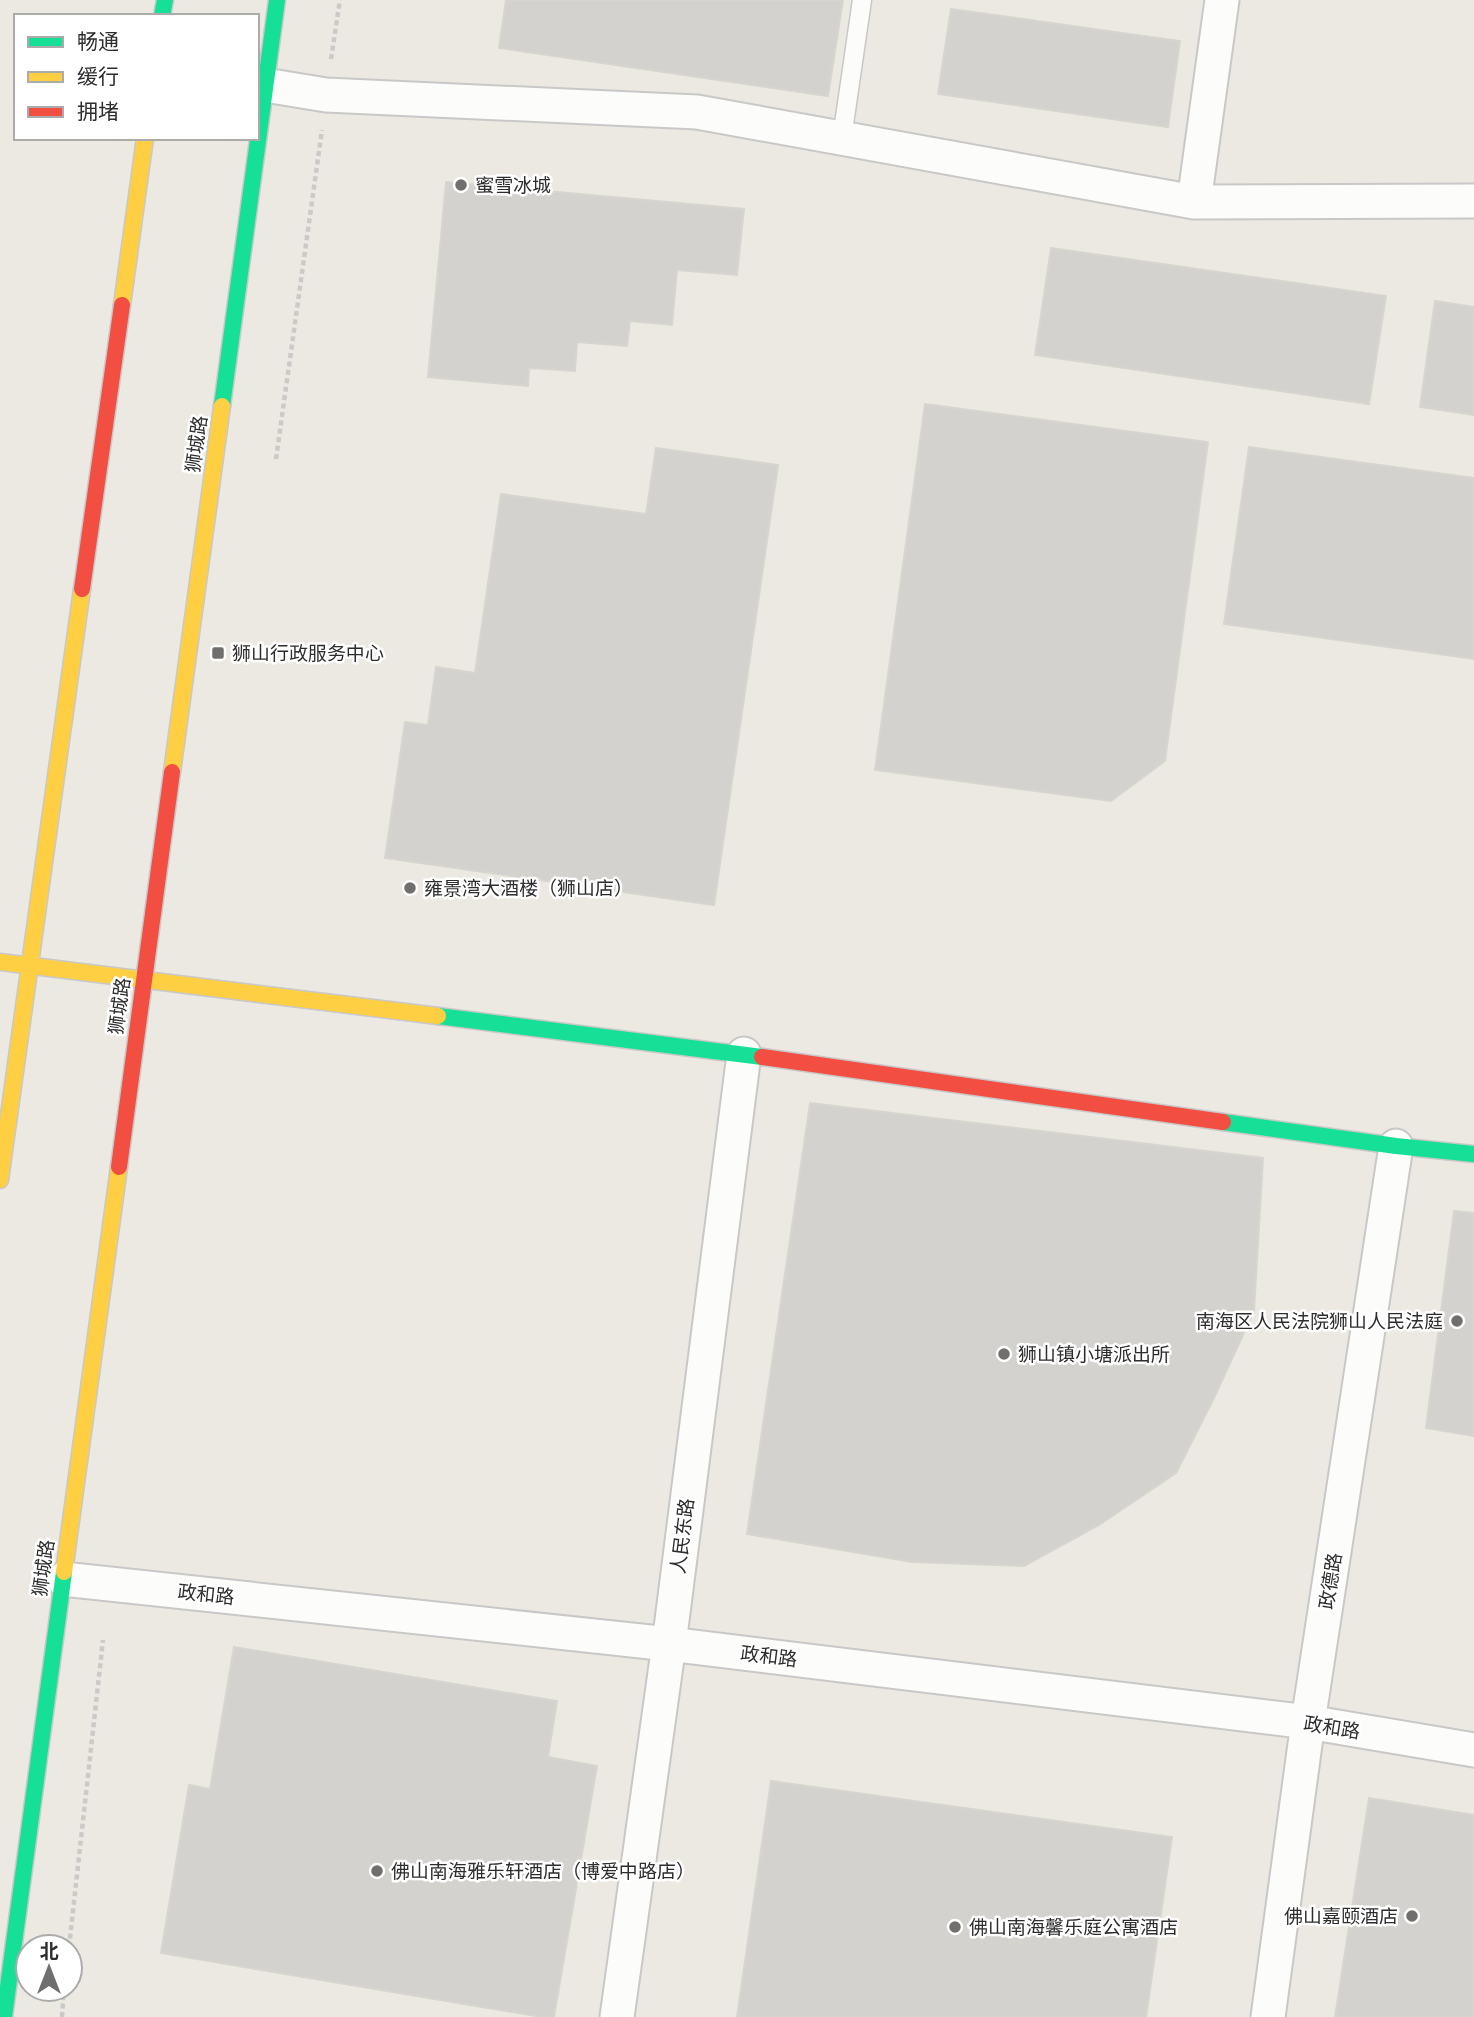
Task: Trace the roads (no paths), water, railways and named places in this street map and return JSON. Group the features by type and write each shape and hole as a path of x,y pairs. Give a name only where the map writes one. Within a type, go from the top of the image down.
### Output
{"street":[{"name":"狮城路","path":"259,129 277,0"},
{"path":"1194,202 1222,0"},
{"path":"265,85 326,95 697,112 1194,202 1474,201"},
{"path":"0,1180 145,140"},
{"name":"狮城路","path":"4,2017 258,140"},
{"path":"0,962 744,1054 1396,1146 1474,1154"},
{"name":"人民东路","path":"617,2017 744,1054"},
{"name":"政德路","path":"1268,2017 1308,1722 1396,1146"},
{"name":"政和路","path":"63,1579 668,1644 1308,1722 1474,1750"}],"lane":[{"path":"842,138 862,0"}],"place":[{"name":"蜜雪冰城","path":"461,185"},
{"name":"狮山行政服务中心","path":"218,653"},
{"name":"雍景湾大酒楼（狮山店）","path":"410,888"},
{"name":"南海区人民法院狮山人民法庭","path":"1457,1321"},
{"name":"狮山镇小塘派出所","path":"1004,1354"},
{"name":"佛山南海雅乐轩酒店（博爱中路店）","path":"377,1871"},
{"name":"佛山嘉颐酒店","path":"1412,1916"},
{"name":"佛山南海馨乐庭公寓酒店","path":"955,1927"}]}
